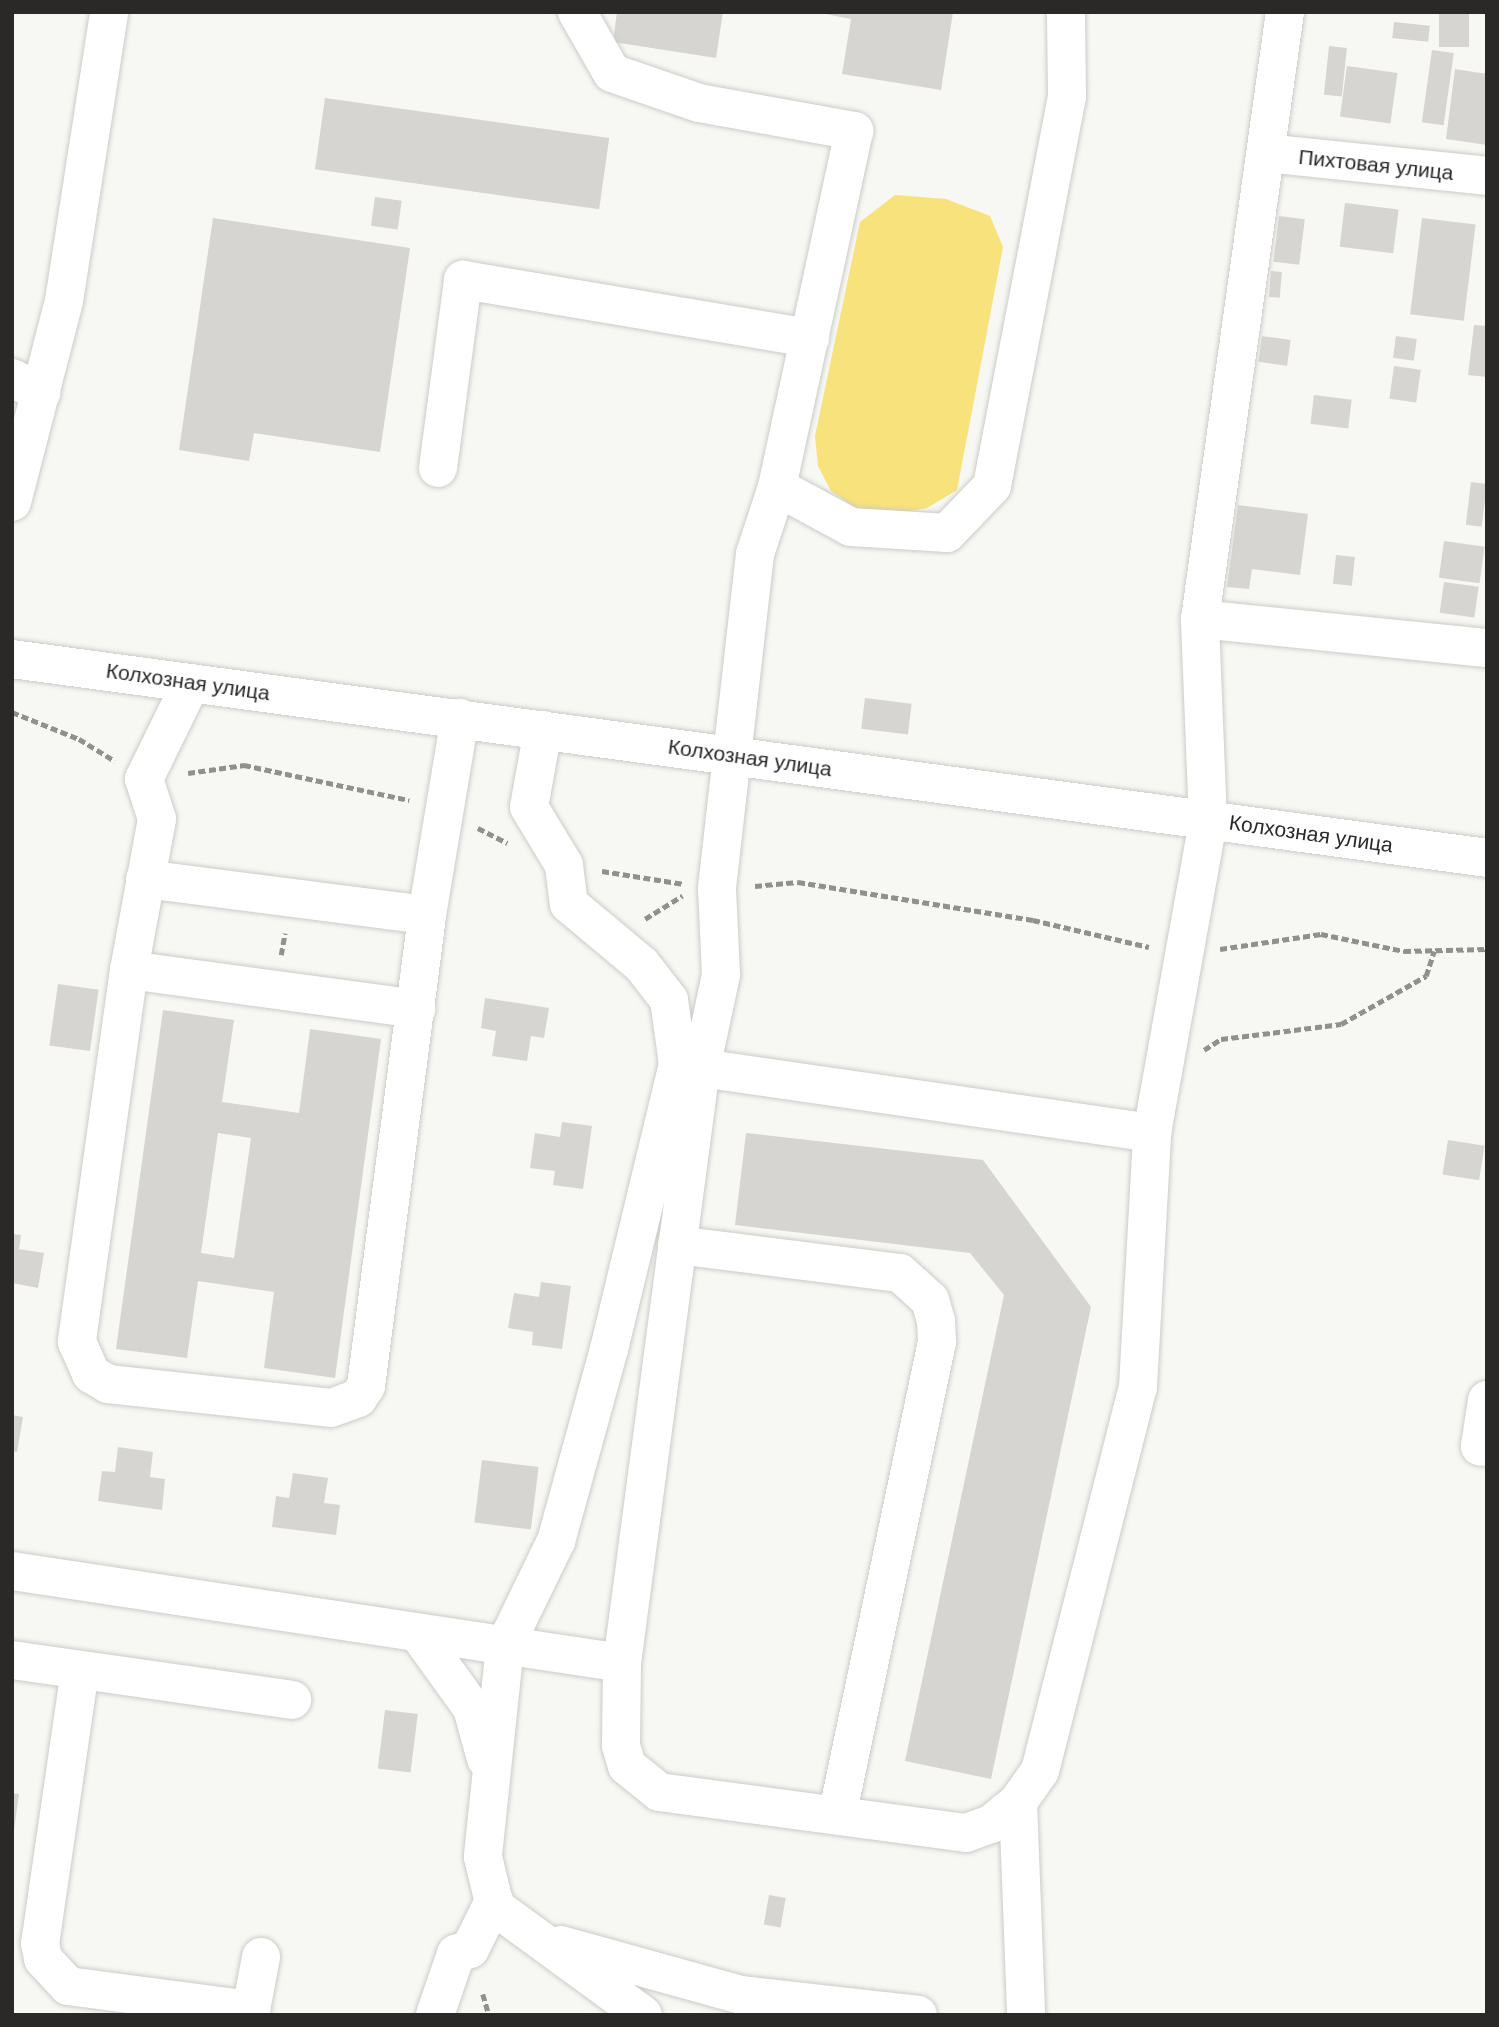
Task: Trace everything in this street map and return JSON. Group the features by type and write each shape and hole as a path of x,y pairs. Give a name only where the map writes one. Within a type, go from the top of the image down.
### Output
{"street":[{"path":"12,502 26,386 64,301 109,12"},
{"path":"577,12 612,73 699,103 855,131 777,487 755,554 729,755 707,887 722,975 701,1068 622,1663 621,1746 627,1766 640,1781 659,1792 967,1833 991,1824 1018,1802 1040,1771 1138,1387 1152,1133 1208,821 1200,619 1285,12"},
{"path":"777,487 851,527 947,533 992,486 1068,97 1066,12"},
{"name":"Пихтовая улица","path":"1266,153 1487,176"},
{"path":"438,468 463,280 810,338"},
{"path":"1200,619 1487,648"},
{"name":"Колхозная улица","path":"12,659 1487,858"},
{"path":"191,683 144,779 157,819 129,970 78,1342 91,1374 108,1384 331,1408 358,1398 366,1386 427,915 443,807 460,719"},
{"path":"543,730 529,807 564,865 569,904 642,965 669,1000 678,1064 609,1349 556,1541 505,1646 483,1857 494,1901 531,1936 643,2015"},
{"path":"145,879 427,915"},
{"path":"129,970 416,1009"},
{"path":"701,1068 1152,1133"},
{"path":"677,1245 900,1273 930,1300 936,1321 937,1342 837,1816"},
{"path":"1487,1400 1480,1446 1487,1447"},
{"path":"12,1571 420,1636 622,1663"},
{"path":"420,1636 472,1708 491,1780"},
{"path":"12,1660 292,1700"},
{"path":"80,1670 40,1943 43,1959 68,1986 251,2010 261,1957"},
{"path":"1018,1802 1026,2015"},
{"path":"435,2015 456,1954 470,1949 494,1901"},
{"path":"531,1936 741,1996 918,2015"}],"path":[{"path":"12,712 79,739 144,779 244,765 443,807 494,838 564,865 707,887 798,882 1033,920 1183,955 1321,934 1404,951 1487,949"},
{"path":"612,941 707,887"},
{"path":"276,988 290,897"},
{"path":"1162,1076 1221,1039 1341,1024 1426,976 1434,951"}],"shaded area":[{"path":"895,195 946,199 990,216 1003,247 957,490 927,508 899,513 856,508 831,491 818,466 815,436 860,222"}],"building":[{"path":"617,12 723,12 716,58 613,42"},
{"path":"815,12 953,12 941,90 842,74 851,19"},
{"path":"1439,12 1469,12 1469,47 1439,47"},
{"path":"1394,22 1430,26 1428,42 1392,38"},
{"path":"1329,46 1347,48 1342,97 1324,95"},
{"path":"1432,50 1454,53 1444,125 1422,122"},
{"path":"1347,66 1398,73 1390,124 1340,117"},
{"path":"1455,69 1487,74 1487,145 1446,139"},
{"path":"325,98 609,138 599,209 315,169"},
{"path":"375,197 402,201 398,229 371,226"},
{"path":"1345,203 1399,210 1393,253 1340,247"},
{"path":"1279,216 1305,219 1299,265 1273,262"},
{"path":"213,218 410,248 380,452 254,433 249,461 179,450"},
{"path":"1422,218 1476,225 1464,321 1410,314"},
{"path":"1271,271 1282,272 1280,298 1269,297"},
{"path":"1474,325 1487,326 1487,377 1468,375"},
{"path":"1262,336 1291,340 1287,366 1258,362"},
{"path":"1396,336 1417,339 1414,361 1393,358"},
{"path":"1394,366 1421,370 1416,402 1389,399"},
{"path":"1314,395 1352,400 1348,428 1310,424"},
{"path":"1471,482 1487,484 1482,527 1466,525"},
{"path":"1238,505 1308,514 1300,575 1252,569 1249,589 1227,587"},
{"path":"1444,541 1485,547 1479,583 1439,578"},
{"path":"1336,555 1355,557 1352,586 1333,584"},
{"path":"1444,582 1479,587 1474,618 1440,613"},
{"path":"865,698 912,704 908,734 861,729"},
{"path":"58,984 99,990 90,1051 49,1045"},
{"path":"485,998 549,1008 544,1038 531,1036 527,1061 492,1056 496,1031 481,1028"},
{"path":"163,1010 234,1020 222,1102 299,1113 310,1029 381,1039 335,1378 264,1368 274,1292 198,1281 187,1358 116,1349","holes":["218,1133 251,1138 234,1258 201,1253"]},
{"path":"562,1122 592,1126 583,1189 553,1185 555,1171 530,1168 535,1133 560,1137"},
{"path":"746,1133 983,1160 1091,1307 991,1779 905,1761 1004,1295 970,1253 735,1225"},
{"path":"1448,1140 1485,1146 1479,1180 1443,1175"},
{"path":"12,1234 21,1235 19,1249 44,1253 38,1288 12,1283"},
{"path":"541,1282 571,1286 562,1349 532,1345 533,1332 508,1328 514,1293 539,1297"},
{"path":"12,1415 23,1417 17,1452 12,1451"},
{"path":"118,1447 153,1452 150,1477 165,1479 162,1510 98,1501 102,1471 115,1472"},
{"path":"482,1460 539,1467 531,1529 474,1523"},
{"path":"293,1473 328,1478 324,1503 340,1505 336,1535 272,1527 276,1496 289,1498"},
{"path":"385,1710 418,1714 411,1773 378,1769"},
{"path":"12,1793 19,1794 14,1830 12,1830"},
{"path":"769,1895 786,1898 781,1927 764,1925"}]}
